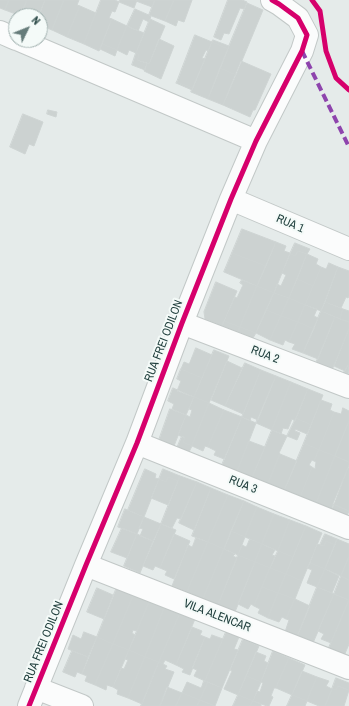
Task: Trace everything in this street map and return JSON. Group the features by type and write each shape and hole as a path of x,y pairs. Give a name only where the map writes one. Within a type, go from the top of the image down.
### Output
{"street":[{"name":"RUA FREI ODILON","path":"33,697 137,443 231,199 256,141 302,51 307,35 298,18 272,0"},
{"path":"38,48 256,141"},
{"name":"RUA 1","path":"231,199 349,249"},
{"name":"RUA 2","path":"182,324 349,387"},
{"name":"RUA 3","path":"137,443 349,528"},
{"name":"VILA ALENCAR","path":"86,565 349,668"},
{"path":"33,697 82,706"}],"building":[{"path":"0,0 9,0 5,10 0,8"},
{"path":"9,0 27,0 24,8 8,8 8,11 5,10"},
{"path":"27,0 45,0 42,8 24,8"},
{"path":"45,0 64,0 52,30 48,28 48,8 42,8"},
{"path":"64,0 79,0 77,5 80,6 67,37 52,30"},
{"path":"101,0 115,0 119,2 115,12 112,11 109,18 112,19 99,51 84,44"},
{"path":"120,0 137,0 134,8 119,2"},
{"path":"155,0 152,7 136,1"},
{"path":"155,0 174,0 165,21 149,15"},
{"path":"174,0 192,0 184,22 178,20 176,26 165,21"},
{"path":"228,0 242,0 247,2 244,9 240,8 229,34 224,33 221,40 214,37"},
{"path":"247,3 263,10 236,75 220,68"},
{"path":"80,6 96,13 84,44 67,37"},
{"path":"135,9 151,16 149,22 143,19 138,31 127,26"},
{"path":"112,19 127,26 117,50 102,44"},
{"path":"150,19 165,26 149,64 137,60 139,55 136,53"},
{"path":"127,26 144,33 136,53 129,50 127,55 117,50"},
{"path":"195,35 212,42 208,51 206,50 202,58 205,59 193,88 177,82"},
{"path":"159,39 174,46 161,79 144,71 147,63 149,64"},
{"path":"213,40 229,46 228,49 212,42"},
{"path":"212,42 228,49 208,99 191,92"},
{"path":"102,44 117,50 115,56 100,49"},
{"path":"136,53 139,55 137,60 147,63 145,70 132,65"},
{"path":"241,61 271,74 255,110 253,110 250,117 223,105"},
{"path":"220,68 236,75 223,105 208,99"},
{"path":"177,82 193,88 192,90 176,83"},
{"path":"48,110 57,112 56,117 47,114"},
{"path":"23,114 43,122 34,146 29,144 25,154 10,147"},
{"path":"242,229 276,242 266,266 232,253"},
{"path":"276,242 286,246 284,251 290,253 274,293 257,286"},
{"path":"295,243 310,249 307,254 298,251 295,256 290,254"},
{"path":"298,251 307,254 289,298 274,293 277,284 281,286 286,275 282,273 290,254 295,256"},
{"path":"232,253 266,266 257,286 224,272"},
{"path":"307,254 318,259 316,264 321,267 313,286 297,279"},
{"path":"329,263 338,267 321,311 305,305 321,267 326,269"},
{"path":"338,267 349,271 349,296 348,298 346,297 341,308 325,302"},
{"path":"297,279 313,286 305,305 289,298"},
{"path":"242,280 257,286 240,327 224,321 235,297 237,298 243,285 240,283"},
{"path":"216,282 237,291 222,326 205,319 204,312"},
{"path":"257,286 274,293 256,333 240,327"},
{"path":"274,293 289,298 281,316 266,310"},
{"path":"289,298 305,305 298,322 281,316"},
{"path":"325,302 343,309 340,319 321,311"},
{"path":"305,305 317,309 314,316 318,318 314,329 298,322"},
{"path":"343,309 349,311 349,322 340,319"},
{"path":"266,310 281,316 270,340 256,333"},
{"path":"321,311 335,317 318,359 303,353"},
{"path":"281,316 298,322 289,342 285,340 283,345 270,340"},
{"path":"335,317 349,322 349,329 332,370 316,363"},
{"path":"224,321 240,327 238,332 222,326"},
{"path":"298,322 314,329 303,353 292,349 295,344 289,342"},
{"path":"240,327 256,333 253,338 238,332"},
{"path":"349,329 349,366 348,365 345,371 334,366"},
{"path":"196,348 212,355 202,378 181,369 184,362 189,364"},
{"path":"214,350 229,356 209,403 194,397"},
{"path":"227,361 242,368 225,406 211,400"},
{"path":"245,363 261,370 243,414 225,406"},
{"path":"348,365 349,366 348,376 343,374"},
{"path":"181,369 202,378 194,397 177,391 181,381 177,379"},
{"path":"261,370 276,376 258,420 251,417 250,421 242,417"},
{"path":"276,376 291,382 272,430 256,423"},
{"path":"291,382 308,389 295,421 292,419 288,429 283,428 281,434 272,430"},
{"path":"173,388 194,397 186,415 172,409 174,404 168,401"},
{"path":"308,389 323,395 311,425 296,418"},
{"path":"194,397 209,403 192,446 183,442 185,438 178,435 186,415 190,417 192,410 189,409"},
{"path":"321,400 332,404 330,410 334,412 319,450 304,443"},
{"path":"209,403 224,410 208,447 205,446 203,451 192,446"},
{"path":"343,408 349,411 349,421 335,456 319,450 334,412 341,414"},
{"path":"170,409 186,415 174,446 159,440"},
{"path":"224,410 242,417 224,459 214,455 216,451 208,447"},
{"path":"242,417 256,423 237,472 222,465"},
{"path":"296,418 311,425 307,434 295,429 295,431 300,433 297,440 287,436"},
{"path":"349,421 349,462 335,456"},
{"path":"272,430 287,436 268,484 252,478"},
{"path":"182,436 185,438 183,442 192,446 189,452 177,448"},
{"path":"249,441 265,447 252,478 237,472"},
{"path":"304,443 319,450 314,461 312,460 309,465 312,467 300,497 284,491"},
{"path":"319,450 335,456 316,504 300,497 312,467 315,469 316,462 314,461"},
{"path":"280,454 297,461 284,491 268,484"},
{"path":"335,456 349,462 349,465 332,510 316,504"},
{"path":"349,468 349,511 333,504"},
{"path":"145,469 156,474 155,478 159,479 144,517 128,510"},
{"path":"163,469 180,476 178,481 168,477 166,482 159,479"},
{"path":"180,476 197,482 181,519 177,518 172,528 161,524"},
{"path":"168,477 178,481 168,505 151,498 159,479 166,482"},
{"path":"197,482 211,488 194,530 179,523"},
{"path":"211,488 228,495 208,542 192,536"},
{"path":"228,495 244,501 224,549 208,542"},
{"path":"244,501 257,507 245,537 231,531"},
{"path":"333,504 349,511 347,516 332,510"},
{"path":"257,507 274,514 262,544 245,537"},
{"path":"125,509 144,517 137,534 118,527"},
{"path":"274,514 290,520 278,551 262,544"},
{"path":"144,517 161,524 153,541 140,536 143,529 139,528"},
{"path":"290,520 306,526 293,557 278,551"},
{"path":"161,524 176,530 160,568 155,566 153,570 143,566"},
{"path":"306,526 322,533 302,581 286,574"},
{"path":"122,528 137,534 127,558 111,552"},
{"path":"231,531 245,537 238,555 224,549"},
{"path":"137,534 153,541 140,573 124,566"},
{"path":"174,534 190,541 174,579 165,575 167,571 160,568"},
{"path":"325,534 337,539 335,545 326,541 324,546 320,545"},
{"path":"196,538 208,542 187,592 172,586 188,545 192,547"},
{"path":"250,539 262,544 255,562 238,555 242,545 246,547"},
{"path":"337,539 349,544 349,557 341,576 325,569"},
{"path":"326,541 335,545 325,569 310,563 317,544 324,546"},
{"path":"208,542 224,549 203,599 187,592"},
{"path":"262,544 275,550 272,555 275,556 270,568 255,562"},
{"path":"224,549 235,554 233,556 237,558 218,605 203,599"},
{"path":"278,551 293,557 286,574 270,568"},
{"path":"238,555 255,562 235,612 218,605"},
{"path":"349,557 349,580 341,576"},
{"path":"255,562 270,568 254,606 251,604 248,609 238,604"},
{"path":"310,563 325,569 317,587 307,583 312,570 307,568"},
{"path":"270,568 286,574 278,593 262,587"},
{"path":"325,569 339,576 332,593 317,587"},
{"path":"286,574 302,581 295,599 278,593"},
{"path":"341,576 349,580 349,600 334,594"},
{"path":"117,587 134,594 113,644 97,637"},
{"path":"262,587 278,593 268,618 258,613 260,609 254,606"},
{"path":"317,587 334,594 313,643 297,637"},
{"path":"97,588 113,595 104,619 87,612"},
{"path":"278,593 295,599 286,619 282,617 279,622 268,618"},
{"path":"134,594 150,600 137,631 133,630 132,633 135,635 129,650 113,644"},
{"path":"334,594 349,600 331,643 321,639 324,634 318,631"},
{"path":"295,599 310,606 297,637 285,632 289,620 286,619"},
{"path":"150,600 165,606 145,657 129,650"},
{"path":"349,600 349,644 344,656 328,650"},
{"path":"165,606 180,613 159,662 145,657"},
{"path":"180,613 195,619 176,665 165,660 163,664 159,662"},
{"path":"192,627 202,631 200,635 205,637 190,675 182,672 184,669 176,665"},
{"path":"84,632 97,637 88,657 68,649 73,635 81,639"},
{"path":"226,632 239,637 234,649 238,650 222,688 205,681"},
{"path":"212,635 223,639 205,681 194,676 197,670 192,668 205,637 210,639"},
{"path":"97,637 113,644 95,685 85,681 87,676 82,674"},
{"path":"243,639 259,646 238,695 224,689"},
{"path":"113,644 129,650 113,687 107,685 106,690 95,685"},
{"path":"129,650 145,657 128,698 117,694 118,690 113,687 121,668 124,669 128,660 125,659"},
{"path":"72,651 88,657 82,674 77,672 75,677 63,672"},
{"path":"273,651 289,658 276,688 274,688 271,696 273,697 269,706 267,706 253,701 257,691 260,692 263,683 261,682"},
{"path":"256,652 266,656 264,661 268,663 261,682 246,676"},
{"path":"145,657 159,662 142,704 128,698"},
{"path":"289,658 305,665 292,695 276,688"},
{"path":"159,662 167,666 165,669 174,672 160,706 141,706"},
{"path":"302,671 317,677 307,701 292,695"},
{"path":"246,676 261,682 253,701 238,695"},
{"path":"317,677 329,681 326,686 332,689 325,706 319,706 307,701"},
{"path":"336,678 349,683 349,690 338,686 336,690 332,689"},
{"path":"204,681 208,682 200,700 182,693 187,682 201,688"},
{"path":"208,682 222,688 215,706 200,700"},
{"path":"338,686 349,690 344,706 325,706 332,689 336,690"},
{"path":"167,687 182,693 176,706 160,706"},
{"path":"182,693 200,700 197,706 176,706"},
{"path":"238,695 253,701 250,706 233,706"},
{"path":"292,695 307,701 305,706 287,706"},
{"path":"200,700 215,706 197,706"},
{"path":"253,701 261,704 261,706 250,706"}],"marked path":[{"path":"302,51 349,147"}],"cycle path":[{"path":"29,706 137,443 231,199 256,141 302,51 307,35 298,18 272,0"},
{"path":"312,0 320,11 326,51 336,78 349,90"}]}
